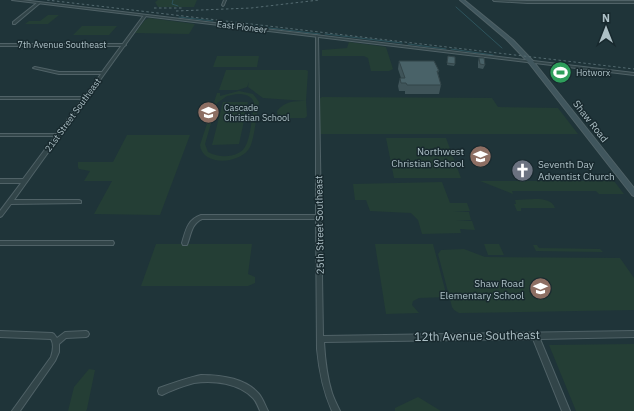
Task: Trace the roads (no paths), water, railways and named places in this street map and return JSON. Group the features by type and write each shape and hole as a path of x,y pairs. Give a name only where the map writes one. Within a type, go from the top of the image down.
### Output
{"main road":[{"name":"Shaw Road","path":"462,0 508,39 531,62 634,193"}],"street":[{"name":"East Pioneer","path":"14,0 531,62"},
{"path":"223,5 225,0"},
{"path":"494,0 522,2 634,2"},
{"path":"14,23 39,3"},
{"name":"21st Street Southeast","path":"0,215 145,16"},
{"name":"25th Street Southeast","path":"317,36 320,339 326,385 329,398 336,411"},
{"name":"7th Avenue Southeast","path":"0,45 124,45"},
{"path":"531,62 634,74"},
{"path":"35,68 59,73 104,73"},
{"path":"0,98 85,98"},
{"path":"0,135 59,135"},
{"path":"0,181 25,181"},
{"path":"10,202 79,202"},
{"path":"185,243 191,224 194,220 201,217 318,217"},
{"path":"0,243 111,243"},
{"path":"0,334 52,336 56,342 56,352 53,359 16,411"},
{"path":"56,342 66,335 86,334"},
{"name":"12th Avenue Southeast","path":"320,339 634,334"},
{"path":"535,335 566,411"},
{"path":"162,391 196,380 212,379 248,388 259,399 264,411"}],"waterway":[{"path":"173,0 172,4 178,6"},
{"path":"456,7 502,48"},
{"path":"179,17 213,21"},
{"path":"219,22 320,34"},
{"path":"325,34 402,43"},
{"path":"408,44 446,49"},
{"path":"451,49 493,55"}],"railway":[{"path":"47,0 634,69"},
{"path":"176,11 251,8 319,0"},
{"path":"154,8 182,8"}],"place":[{"name":"Hotworx","path":"560,73"},
{"name":"Cascade Christian School","path":"208,113"},
{"name":"Northwest Christian School","path":"480,157"},
{"name":"Seventh Day Adventist Church","path":"523,170"},
{"name":"Shaw Road Elementary School","path":"540,289"}]}
